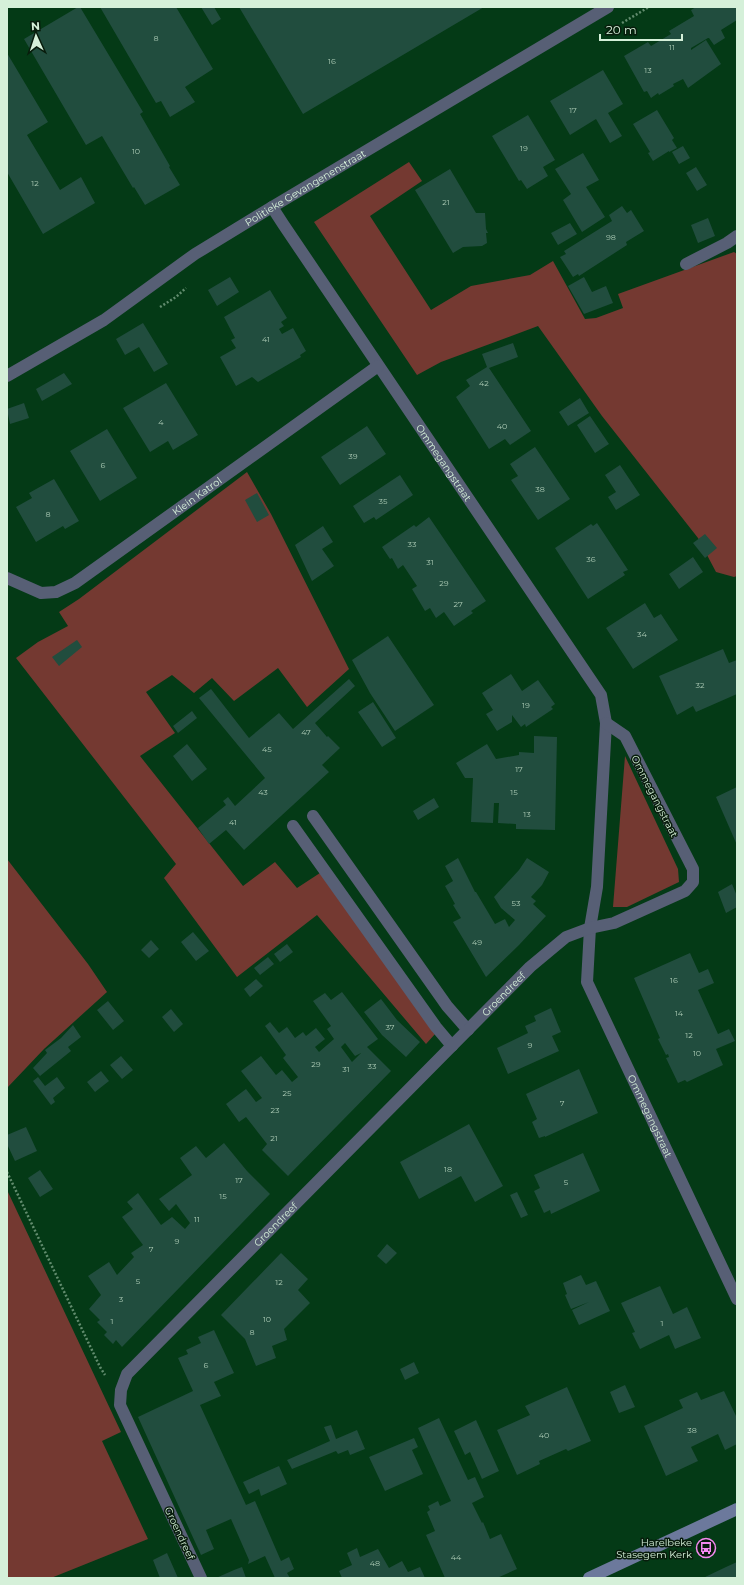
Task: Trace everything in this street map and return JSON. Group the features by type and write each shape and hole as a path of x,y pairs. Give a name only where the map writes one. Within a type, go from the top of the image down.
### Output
{"street":[{"name":"Politieke Gevangenenstraat","path":"7,376 104,320 195,254 608,7"},
{"name":"Ommegangstraat","path":"272,207 601,695 606,723 597,888 590,928 587,982 737,1299"},
{"path":"686,264 727,243 737,236"},
{"name":"Klein Katrol","path":"7,578 41,593 56,592 75,583 378,366"},
{"name":"Ommegangstraat","path":"590,928 614,923 686,891 693,882 693,869 625,736 606,723"},
{"path":"313,816 447,1006 468,1030"},
{"path":"293,826 436,1027 452,1046"},
{"name":"Groendreef","path":"201,1578 120,1405 121,1390 127,1374 530,967 566,937 590,928"},
{"path":"589,1578 737,1509"}],"path":[{"path":"7,1172 100,1367 111,1382 121,1390"}],"shaded area":[{"path":"409,162 422,181 370,216 431,310 471,286 530,275 553,261 585,319 596,318 623,308 618,294 734,252 737,254 737,576 734,577 716,572 698,538 602,416 538,326 441,362 417,375 314,222"},
{"path":"247,472 271,514 349,669 307,707 278,668 234,701 212,678 194,693 172,675 146,692 175,733 140,756 243,886 275,862 297,888 320,873 435,1034 426,1044 317,915 237,977 164,878 176,864 16,658 38,642 68,626 59,612 79,599"},
{"path":"625,756 678,869 679,882 627,907 613,907"},
{"path":"7,859 88,964 107,992 44,1049 7,1088"},
{"path":"7,1190 121,1432 102,1441 148,1539 51,1578 7,1578"}],"building":[{"path":"80,7 143,112 140,114 180,185 145,205 102,136 86,145 24,39"},
{"path":"100,7 176,7 213,69 185,87 195,102 170,117 161,101 156,103"},
{"path":"201,7 214,7 221,19 212,25"},
{"path":"239,7 484,7 303,114"},
{"path":"696,7 737,7 737,20 721,30 725,38 714,45 708,38 691,48 691,50 706,40 721,64 688,88 683,79 673,84 674,86 659,95 658,93 651,98 647,91 644,92 624,56 648,42 651,46 671,34 669,31 694,16 691,10"},
{"path":"7,53 48,122 27,135 60,190 81,177 95,203 43,234 7,172"},
{"path":"603,70 623,104 608,113 622,136 610,143 596,119 570,135 550,101"},
{"path":"657,110 674,138 672,140 677,148 653,161 648,153 650,152 633,124"},
{"path":"528,115 555,160 543,167 548,176 527,189 521,180 519,181 492,136"},
{"path":"683,146 690,158 679,164 672,152"},
{"path":"583,153 599,180 586,187 605,217 582,232 563,200 571,194 555,169"},
{"path":"696,167 707,185 697,191 686,173"},
{"path":"450,169 476,213 485,213 486,229 488,233 486,233 487,243 482,246 463,247 453,253 415,190"},
{"path":"622,206 627,213 631,210 644,231 626,242 627,245 579,276 578,274 573,277 560,257 566,254 564,251 612,221 609,215"},
{"path":"708,218 715,236 698,243 691,225"},
{"path":"570,223 577,234 558,245 551,233"},
{"path":"230,277 239,292 217,306 208,290"},
{"path":"584,277 592,292 606,286 613,303 584,314 568,286"},
{"path":"270,290 287,318 281,322 284,326 279,329 282,334 293,328 306,351 300,355 301,357 258,382 252,377 236,386 220,357 236,348 231,340 235,338 224,317"},
{"path":"143,323 168,364 154,372 139,347 125,355 116,339"},
{"path":"513,343 518,357 489,368 531,431 510,445 505,439 489,449 456,397 470,386 466,380 487,367 482,354"},
{"path":"64,373 72,384 42,401 36,389"},
{"path":"166,383 198,435 173,450 168,441 150,452 123,408"},
{"path":"580,398 589,413 568,426 559,412"},
{"path":"24,403 29,418 10,424 7,409"},
{"path":"590,416 609,444 595,453 577,425"},
{"path":"367,426 386,454 340,485 321,457"},
{"path":"107,429 137,478 100,501 70,451"},
{"path":"535,447 570,499 538,520 511,480 518,476 510,464"},
{"path":"620,465 640,495 616,510 608,497 616,492 605,475"},
{"path":"400,475 413,495 376,520 374,517 364,523 353,506"},
{"path":"54,479 79,521 65,529 63,526 36,542 16,507 32,498 29,493"},
{"path":"257,493 269,515 257,522 245,500"},
{"path":"429,517 486,601 471,611 473,613 454,626 444,612 436,618 430,608 425,611 412,589 417,586 403,565 398,569 392,558 390,559 382,547 414,525 416,527"},
{"path":"597,523 628,570 623,572 625,575 588,599 555,548 591,524 593,526"},
{"path":"323,526 333,542 322,549 334,566 312,581 295,545"},
{"path":"705,534 717,548 705,558 693,543"},
{"path":"693,557 703,572 679,589 669,574"},
{"path":"645,603 654,618 661,614 678,640 633,669 606,628"},
{"path":"388,636 434,705 395,731 370,693 352,660"},
{"path":"77,640 82,647 59,666 52,657"},
{"path":"723,649 729,663 737,660 737,694 696,712 693,706 677,715 659,676"},
{"path":"511,674 522,691 538,680 555,704 551,707 553,709 526,727 525,724 521,727 512,715 512,722 497,731 486,714 493,710 482,693"},
{"path":"349,679 355,686 315,723 327,737 328,736 340,748 322,765 329,772 244,850 226,830 209,844 198,828 226,805 223,801 228,797 235,806 265,778 199,698 211,689 249,738 279,713 293,729"},
{"path":"373,702 396,738 382,747 358,712"},
{"path":"192,711 197,718 178,733 173,726"},
{"path":"534,736 557,737 555,830 516,829 516,824 498,823 499,803 494,803 493,823 471,822 473,778 465,778 456,763 487,744 496,759 519,755 519,752 534,753"},
{"path":"187,744 207,769 192,781 173,756"},
{"path":"737,787 737,845 716,797"},
{"path":"434,798 439,807 418,820 413,811"},
{"path":"458,858 475,892 495,924 505,919 509,927 515,920 501,908 494,897 519,870 527,858 549,872 542,885 531,897 536,901 533,904 546,916 486,977 453,922 461,918 453,905 455,904 445,886 453,881 445,866"},
{"path":"732,884 737,896 737,907 726,913 718,892"},
{"path":"193,932 209,951 196,961 181,942"},
{"path":"151,940 159,949 149,958 141,950"},
{"path":"287,944 293,952 280,962 274,954"},
{"path":"690,953 699,973 708,969 714,983 698,990 718,1034 729,1029 735,1041 716,1049 723,1065 687,1082 685,1080 678,1083 666,1058 669,1057 668,1054 666,1055 658,1039 660,1038 634,978"},
{"path":"268,957 274,964 260,975 254,968"},
{"path":"256,979 263,986 250,997 244,989"},
{"path":"342,992 378,1039 367,1047 391,1071 288,1176 262,1150 267,1144 246,1117 239,1122 226,1104 246,1089 256,1102 262,1098 241,1071 261,1056 276,1075 282,1070 292,1082 298,1077 283,1058 286,1055 265,1026 270,1022 279,1033 287,1027 295,1038 303,1032 306,1036 316,1028 325,1039 315,1047 319,1052 334,1039 327,1029 331,1026 313,1001 325,993 331,1000","holes":["345,1043 355,1056 361,1053 352,1062 341,1047"]},
{"path":"381,999 397,1020 420,1042 406,1057 382,1035 364,1012"},
{"path":"108,1001 124,1021 113,1030 97,1010"},
{"path":"551,1008 561,1032 552,1036 559,1051 508,1074 497,1048 528,1033 525,1026 536,1021 534,1016"},
{"path":"171,1009 183,1024 174,1032 162,1017"},
{"path":"73,1025 81,1037 68,1047 71,1051 40,1076 33,1068 47,1053 45,1050 61,1038"},
{"path":"121,1056 133,1070 122,1079 110,1065"},
{"path":"579,1069 598,1113 545,1137 539,1138 532,1122 537,1119 526,1094"},
{"path":"101,1071 109,1081 95,1092 87,1082"},
{"path":"38,1077 45,1086 57,1077 65,1088 53,1098 55,1102 51,1105 33,1081"},
{"path":"469,1124 503,1186 475,1202 461,1176 419,1199 400,1162"},
{"path":"26,1127 37,1151 15,1161 7,1144 7,1135"},
{"path":"224,1143 247,1171 270,1194 122,1347 116,1340 113,1344 104,1335 107,1332 97,1322 100,1320 89,1309 101,1295 88,1276 109,1262 117,1275 134,1257 131,1253 143,1245 122,1217 133,1209 127,1202 138,1193 161,1225 172,1217 185,1229 190,1223 176,1204 169,1211 159,1199 192,1175 180,1158 196,1146 206,1158"},
{"path":"583,1153 600,1191 551,1214 550,1210 544,1213 534,1191 540,1188 534,1175"},
{"path":"40,1170 53,1189 40,1197 28,1178"},
{"path":"517,1192 528,1215 521,1218 510,1195"},
{"path":"387,1244 397,1253 386,1264 377,1256"},
{"path":"281,1253 308,1279 298,1290 310,1303 284,1329 287,1340 272,1346 276,1358 256,1366 245,1339 221,1315"},
{"path":"581,1275 586,1285 596,1281 610,1311 579,1325 572,1310 589,1302 571,1309 565,1295 567,1294 563,1283"},
{"path":"660,1286 673,1314 687,1307 701,1338 675,1349 669,1335 640,1349 632,1333 635,1332 621,1303"},
{"path":"214,1330 234,1373 214,1382 221,1396 200,1405 246,1505 255,1501 281,1561 289,1557 294,1569 287,1573 290,1578 275,1578 265,1556 248,1564 249,1560 231,1519 206,1530 214,1549 201,1555 138,1417 193,1391 178,1358 188,1354 186,1350 201,1343 198,1337"},
{"path":"414,1362 419,1373 405,1380 400,1369"},
{"path":"625,1385 635,1407 619,1413 610,1392"},
{"path":"567,1387 591,1441 568,1451 566,1449 539,1461 540,1464 517,1475 497,1430 530,1415 525,1406"},
{"path":"724,1391 737,1418 737,1444 725,1450 718,1434 691,1447 698,1461 666,1476 644,1426 683,1408 679,1400 697,1392 701,1400"},
{"path":"439,1418 468,1480 475,1477 484,1497 472,1503 482,1523 483,1522 490,1539 501,1534 517,1569 497,1578 445,1578 426,1535 435,1531 427,1512 430,1510 428,1506 438,1501 440,1506 451,1501 418,1428"},
{"path":"476,1420 499,1471 482,1479 470,1452 465,1455 454,1431"},
{"path":"331,1425 336,1439 357,1430 365,1449 350,1455 348,1450 338,1454 336,1451 292,1469 287,1460 330,1441 324,1427"},
{"path":"414,1438 418,1447 412,1450 423,1474 385,1491 369,1457"},
{"path":"279,1466 287,1484 261,1496 259,1489 249,1494 243,1482"},
{"path":"357,1548 360,1557 378,1549 389,1568 402,1561 408,1572 420,1567 425,1578 342,1578 339,1571 352,1565 347,1553"},
{"path":"167,1553 178,1578 160,1578 153,1560"},
{"path":"737,1562 737,1578 703,1578 726,1567"},
{"path":"242,1567 246,1578 216,1578 234,1570"}],"place":[{"name":"Harelbeke Stasegem Kerk","path":"706,1548"}]}
